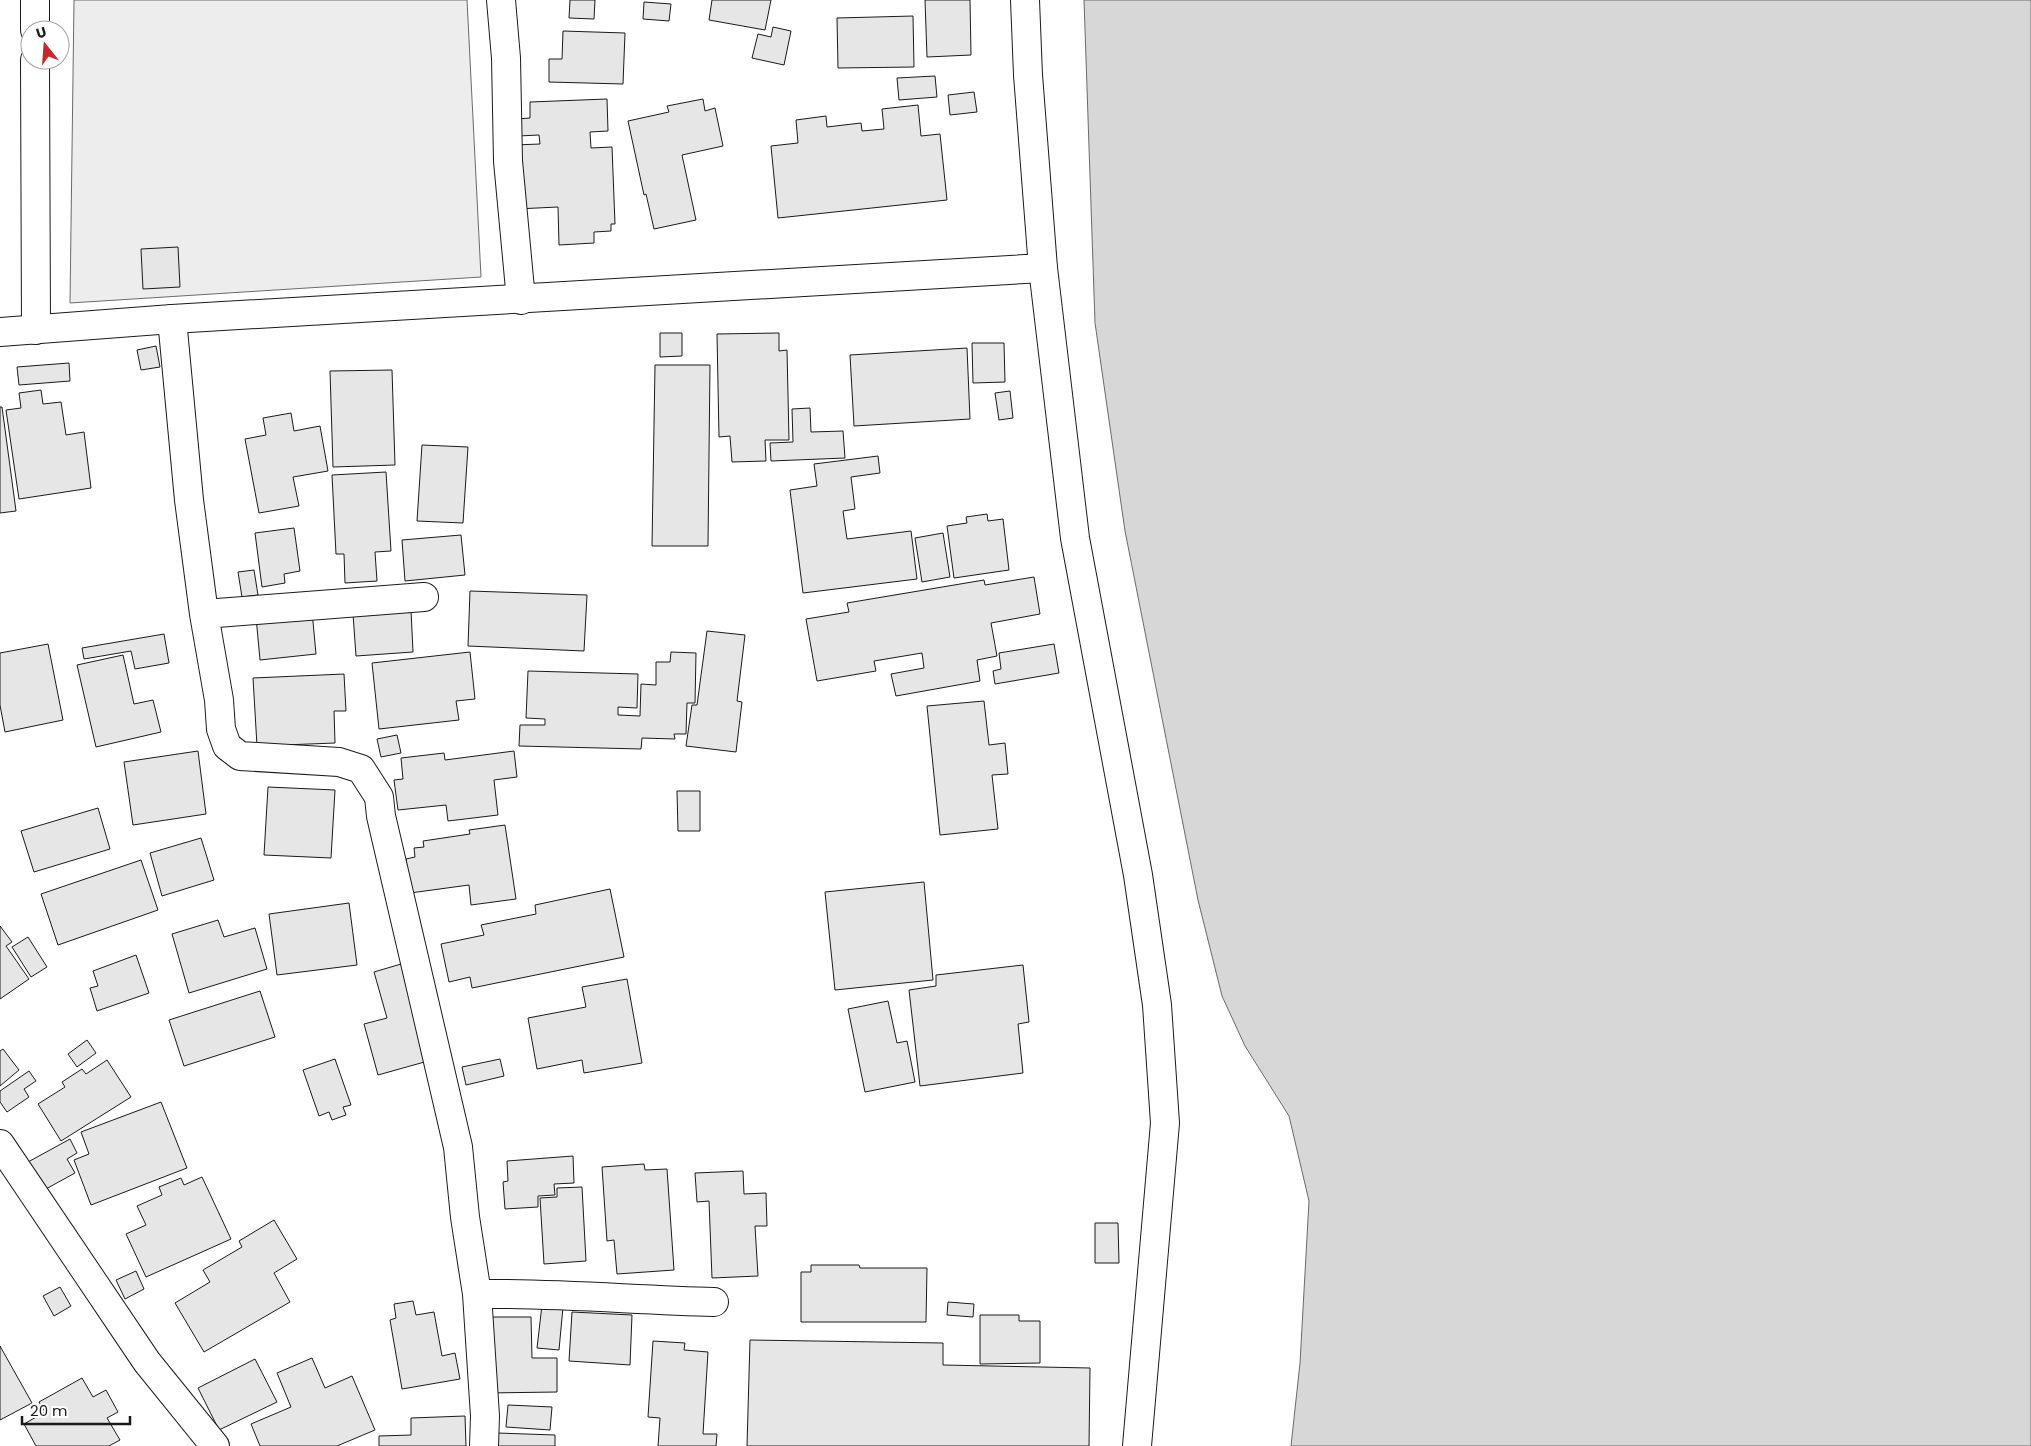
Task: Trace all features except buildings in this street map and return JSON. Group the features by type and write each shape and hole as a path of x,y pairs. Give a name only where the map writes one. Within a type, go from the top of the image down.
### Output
{"main road":[{"path":"34,0 35,20"},
{"path":"502,0 506,58 508,161 521,300"},
{"path":"1025,0 1028,75 1043,268 1075,538 1138,875 1156,1005 1165,1123 1137,1446"},
{"path":"35,70 36,330"},
{"path":"0,332 172,319 1043,268"},
{"path":"172,319 189,500 204,614 219,700 221,729 227,746 240,756 339,762 361,769 379,797 381,816 458,1147 477,1294 485,1416 484,1446"},
{"path":"204,614 424,597"},
{"path":"0,1144 148,1362 215,1446"},
{"path":"477,1294 538,1293 617,1299 714,1302"}],"shaded area":[{"path":"74,0 467,0 481,277 70,303"},
{"path":"1084,0 2031,0 2031,1446 1291,1446 1300,1363 1309,1201 1289,1116 1245,1046 1222,996 1198,900 1125,531 1095,323"}]}
